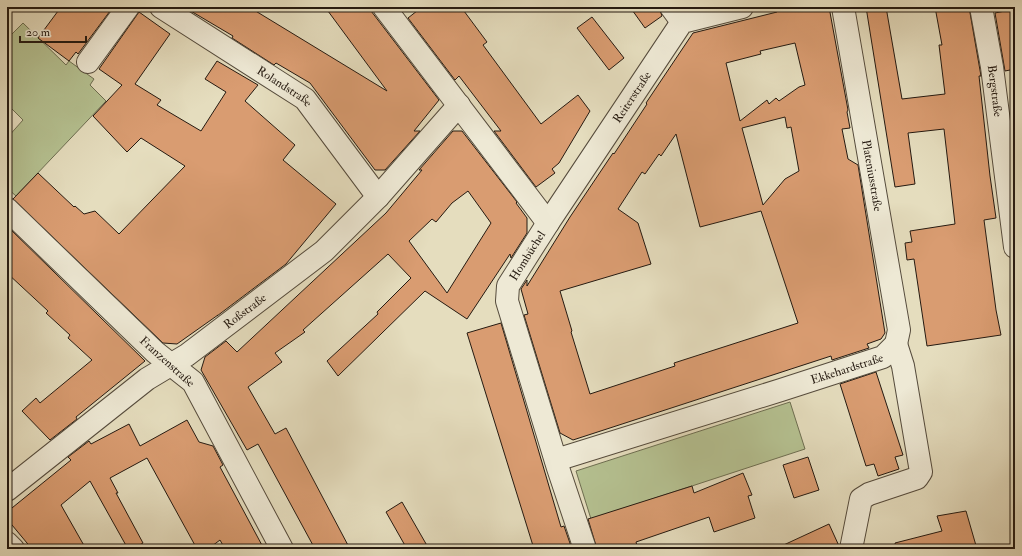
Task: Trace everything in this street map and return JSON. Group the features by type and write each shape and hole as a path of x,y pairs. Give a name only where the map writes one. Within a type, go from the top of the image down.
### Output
{"street":[{"path":"88,62 128,7"},
{"name":"Rolandstraße","path":"161,7 305,99 378,197"},
{"name":"Hombüchel","path":"384,7 548,223 508,286 507,301 584,549"},
{"name":"Reiterstraße","path":"548,223 677,14 742,7"},
{"name":"Plateniusstraße","path":"843,7 899,330 896,344"},
{"name":"Bergstraße","path":"981,7 992,67 1015,247"},
{"name":"Roßstraße","path":"7,490 147,379 187,355 324,251 378,197 459,105"},
{"name":"Franzenstraße","path":"7,209 155,352 193,382 282,549"},
{"name":"Ekkehardstraße","path":"556,460 773,393 883,357 896,344 903,366 921,472 917,478 869,494 860,499 851,549"},
{"path":"7,543 13,549"}],"green space":[{"path":"23,23 66,65 69,61 94,79 90,85 106,101 16,196 7,188 7,138 23,120 7,104 7,39"},
{"path":"790,402 805,449 591,519 576,471"}],"building":[{"path":"61,7 113,7 78,54 76,52 69,61 38,38"},
{"path":"184,7 249,7 387,91 325,7 368,7 439,100 414,131 420,131 385,170 375,170 310,83 276,63 274,65 232,38 233,36"},
{"path":"422,7 461,7 487,42 483,45 541,124 578,95 590,111 559,163 552,169 555,173 536,187 494,131 501,131 459,76 455,80 408,18"},
{"path":"630,7 659,7 662,16 645,28"},
{"path":"776,7 829,7 850,128 842,129 848,159 858,165 885,333 881,339 867,344 869,348 832,360 831,356 573,440 560,433 524,315 528,314 521,289 527,280 527,286 570,217 613,153 614,154 693,33 777,12","holes":["795,43 805,85 799,87 779,101 776,98 769,104 767,100 740,121 726,63 761,54 760,51","785,117 787,128 791,127 799,171 785,179 763,205 742,128","676,134 700,227 761,211 798,323 674,363 675,366 590,394 560,291 651,264 638,223 618,209 642,172 645,174 659,154 661,156"]},
{"path":"866,7 886,7 902,99 945,94 939,45 942,45 935,7 969,7 981,76 979,76 996,218 984,220 996,310 1001,335 927,346 914,259 907,260 905,243 912,242 910,231 955,224 944,129 908,133 915,184 895,187"},
{"path":"1015,9 1015,69 1005,71 995,13"},
{"path":"139,12 170,34 135,84 161,100 157,105 201,131 226,92 205,79 217,61 258,85 245,101 295,145 283,160 336,204 286,264 177,344 163,343 13,199 38,173 74,207 75,206 84,214 95,211 119,234 185,166 141,138 127,152 93,116 122,85 99,69"},
{"path":"592,17 624,58 609,70 577,28"},
{"path":"453,131 462,131 517,202 516,203 527,218 527,233 511,258 510,254 467,319 425,291 338,376 327,361 378,314 377,312 411,278 388,254 303,330 305,332 275,353 282,362 248,387 275,434 286,428 350,549 315,549 258,444 247,450 201,370 205,357 226,341 237,352 386,213 422,170 419,170","holes":["468,191 491,223 447,293 409,241 432,219 436,222 452,203"]},
{"path":"7,226 145,361 50,440 22,411 36,398 40,403 92,360 68,338 70,335 46,313 48,311 7,273"},
{"path":"501,323 561,527 564,526 572,549 534,549 467,333"},
{"path":"876,372 903,455 895,457 899,469 878,476 874,464 866,466 840,384"},
{"path":"187,420 199,442 213,446 223,465 220,467 264,549 225,549 220,540 208,549 197,549 147,458 110,478 118,493 116,493 143,543 132,549 128,549 90,481 61,505 86,549 32,549 7,519 7,512 71,460 68,457 89,441 91,444 129,424 140,446"},
{"path":"808,457 819,490 794,498 783,465"},
{"path":"743,473 752,495 748,496 755,518 714,532 709,517 636,542 638,549 597,549 588,519 692,486 694,493"},
{"path":"402,502 429,549 407,549 386,512"},
{"path":"966,511 977,549 896,549 895,543 942,531 937,516"},
{"path":"829,524 839,549 775,549"}]}
